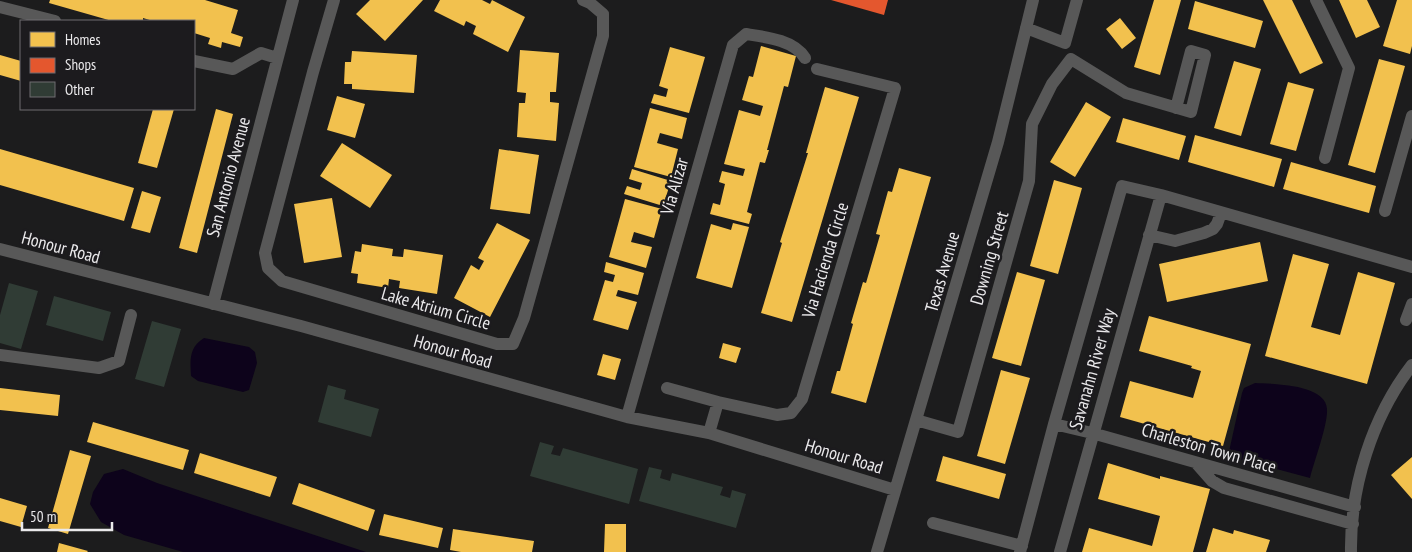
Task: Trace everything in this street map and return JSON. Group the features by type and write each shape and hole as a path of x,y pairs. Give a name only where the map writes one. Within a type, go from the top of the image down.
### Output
{"street":[{"name":"San Antonio Avenue","path":"213,304 293,0"},
{"name":"Lake Atrium Circle","path":"334,0 265,253 268,268 282,281 497,344 513,344 524,318 603,36 603,14 590,3 583,0"},
{"name":"Texas Avenue","path":"877,552 998,142 1034,0"},
{"path":"1026,28 1065,43 1077,0"},
{"path":"1316,0 1349,68 1325,158"},
{"path":"0,7 51,20"},
{"name":"Via Alizar","path":"627,417 733,45 746,34 763,36 800,50 805,58"},
{"path":"195,61 234,69 261,53 277,58"},
{"name":"Downing Street","path":"916,420 958,432 1029,181 1032,124 1052,84 1071,59 1126,93 1176,108"},
{"name":"Via Hacienda Circle","path":"718,402 777,415 791,413 802,399 895,88 816,68"},
{"path":"1385,211 1412,116"},
{"path":"933,523 1021,549 1054,424 1122,186 1221,212 1412,267"},
{"name":"Savanahn River Way","path":"1060,552 1160,195"},
{"path":"1149,235 1175,241 1204,233 1213,229 1221,212"},
{"name":"Honour Road","path":"0,249 300,326 627,417 709,433 895,490"},
{"path":"1406,320 1412,304"},
{"path":"0,355 99,368 119,360 132,316"},
{"path":"1351,552 1359,481 1375,430 1391,398 1412,365"},
{"path":"667,388 718,402 709,433"},
{"name":"Charleston Town Place","path":"1054,424 1355,507"},
{"path":"1197,464 1212,481 1224,488 1353,524"}],"shaded area":[{"path":"204,338 249,347 255,352 257,363 249,390 243,392 198,381 191,376 193,350 195,345"},
{"path":"1255,383 1285,385 1309,390 1324,401 1327,416 1310,478 1228,456 1242,393 1244,388"},
{"path":"123,469 157,483 366,552 183,552 124,535 101,522 90,504 93,492 104,474"}],"building: Homes":[{"path":"50,0 205,0 238,10 231,33 243,37 240,47 222,42 221,48 208,44 210,38 195,33 195,20 150,20 143,18 143,20 108,20 49,3"},
{"path":"370,0 423,0 385,41 356,14"},
{"path":"440,0 482,0 490,4 492,0 525,17 508,52 473,34 476,26 466,21 464,26 434,11"},
{"path":"1154,0 1181,0 1160,75 1134,67"},
{"path":"1263,0 1292,0 1323,63 1300,74"},
{"path":"1339,0 1367,0 1380,27 1356,38"},
{"path":"1397,0 1412,0 1412,46 1410,54 1383,46"},
{"path":"1195,1 1263,21 1255,48 1188,29"},
{"path":"1120,18 1136,38 1122,49 1106,29"},
{"path":"761,46 796,56 788,87 784,86 765,163 760,162 747,212 752,214 749,224 710,214 713,203 720,205 725,184 719,182 722,171 743,176 745,169 724,164 739,110 760,116 763,106 742,100 749,76 753,77"},
{"path":"670,47 705,57 689,113 651,103 654,94 666,97 668,89 659,86"},
{"path":"520,50 559,53 556,92 550,92 550,102 559,103 556,141 517,137 519,103 525,103 526,93 517,92"},
{"path":"352,51 417,55 414,93 352,89 352,84 344,84 345,62 351,62"},
{"path":"0,55 20,61 20,81 0,75"},
{"path":"1379,59 1405,66 1375,173 1348,165"},
{"path":"1234,61 1261,69 1241,136 1214,128"},
{"path":"1288,82 1314,89 1296,151 1270,144"},
{"path":"825,87 859,97 792,322 761,313 782,243 780,242 808,153 806,153"},
{"path":"337,96 365,104 355,138 327,130"},
{"path":"1086,102 1111,117 1075,177 1050,162"},
{"path":"650,108 687,118 682,139 660,133 657,143 678,149 671,177 634,167"},
{"path":"216,109 233,114 197,253 179,248"},
{"path":"153,110 174,110 157,168 138,163"},
{"path":"1123,118 1186,136 1179,160 1116,142"},
{"path":"1195,135 1282,159 1274,187 1188,162"},
{"path":"342,143 392,175 370,208 320,176"},
{"path":"0,149 134,188 124,221 0,185"},
{"path":"499,149 539,155 530,214 490,209"},
{"path":"1291,162 1376,186 1369,213 1283,189"},
{"path":"899,168 931,177 866,403 831,393 837,371 840,371 863,282 866,283 880,235 876,234 888,191 892,192"},
{"path":"632,169 671,181 663,206 624,194 627,186 640,190 642,183 629,179"},
{"path":"1054,180 1082,188 1058,274 1030,266"},
{"path":"142,191 161,197 150,233 131,228"},
{"path":"332,198 342,257 304,263 294,204"},
{"path":"625,199 662,209 654,238 634,232 631,242 652,247 646,268 609,257"},
{"path":"497,223 530,240 490,317 454,298 471,265 479,270 484,261 478,258"},
{"path":"733,223 749,227 732,288 696,278 711,224 731,230"},
{"path":"1260,242 1268,281 1167,302 1159,264"},
{"path":"362,244 393,249 392,256 403,257 404,249 443,255 437,294 399,288 400,281 389,279 388,288 357,283 358,274 351,273 355,251 361,252"},
{"path":"1293,254 1329,264 1311,327 1340,335 1358,272 1395,283 1367,384 1265,356"},
{"path":"606,262 644,273 638,295 618,290 616,296 637,302 628,330 593,320 605,280 613,282 615,275 604,272"},
{"path":"1017,272 1045,280 1021,366 992,358"},
{"path":"1149,316 1251,344 1223,446 1120,417 1130,381 1193,398 1201,371 1191,368 1192,366 1139,351"},
{"path":"723,343 741,348 736,363 719,358"},
{"path":"603,354 621,359 615,380 597,375"},
{"path":"1001,370 1030,378 1005,464 977,456"},
{"path":"0,388 60,395 58,416 0,410"},
{"path":"93,422 189,450 183,470 87,442"},
{"path":"70,450 91,456 68,534 48,528"},
{"path":"200,453 277,477 270,497 194,473"},
{"path":"943,456 1006,474 999,499 936,481"},
{"path":"1412,457 1412,499 1391,475"},
{"path":"1108,463 1160,479 1160,476 1210,489 1193,552 1082,552 1089,528 1152,546 1160,516 1098,499"},
{"path":"299,483 375,510 368,531 292,504"},
{"path":"0,498 27,506 21,527 0,521"},
{"path":"384,514 443,528 438,548 379,535"},
{"path":"605,524 626,524 626,552 604,552"},
{"path":"1213,528 1233,534 1234,530 1270,540 1266,552 1206,552"},
{"path":"453,529 534,541 532,552 461,552 450,550"},
{"path":"59,543 88,551 57,552"}],"building: Shops":[{"path":"831,0 888,0 884,15"}],"building: Other":[{"path":"9,283 38,291 21,349 0,343 0,315"},
{"path":"54,296 111,312 103,341 46,325"},
{"path":"152,321 181,329 164,387 135,379"},
{"path":"328,385 346,390 344,399 379,409 371,437 318,422"},
{"path":"540,442 554,446 551,454 560,456 563,448 638,469 629,504 530,476"},
{"path":"649,467 662,470 660,478 670,481 672,473 723,487 720,495 730,498 732,490 746,494 736,528 639,501"}]}
